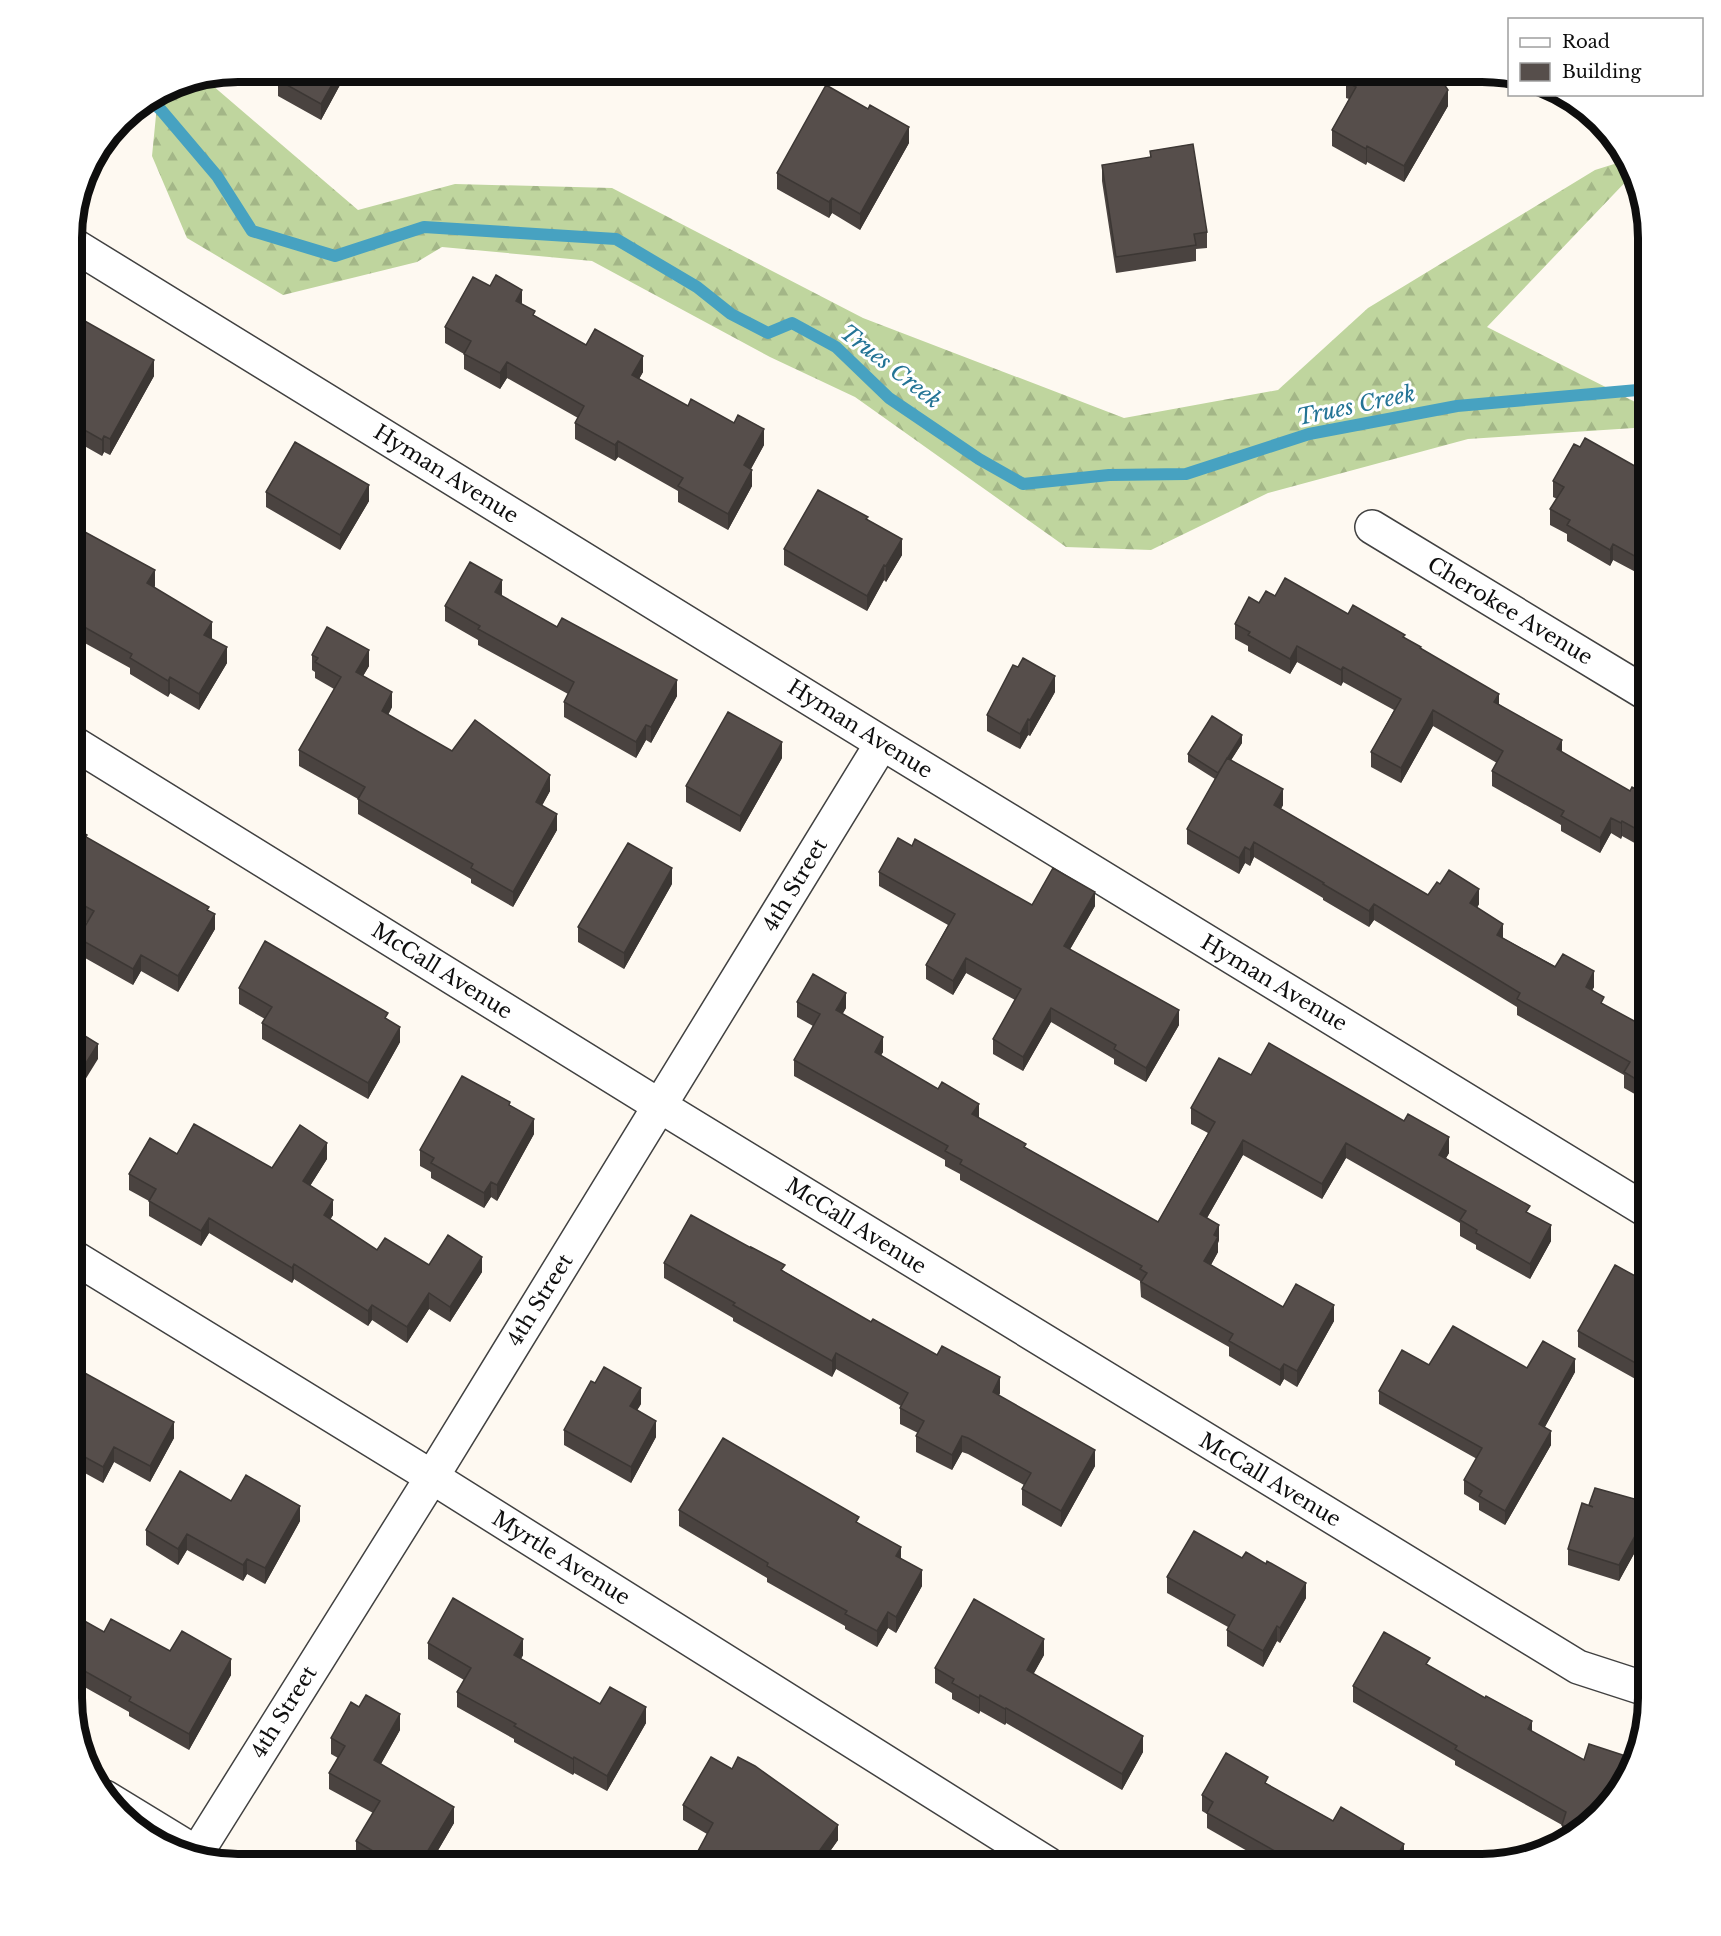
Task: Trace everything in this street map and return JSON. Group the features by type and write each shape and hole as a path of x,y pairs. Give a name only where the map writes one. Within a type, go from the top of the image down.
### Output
{"street":[{"name":"Hyman Avenue","path":"83,251 1638,1205"},
{"name":"Cherokee Avenue","path":"1372,527 1638,688"},
{"name":"4th Street","path":"200,1848 432,1477 882,743"},
{"name":"McCall Avenue","path":"83,749 660,1106 1578,1667 1638,1686"},
{"name":"Myrtle Avenue","path":"83,1263 432,1477 1032,1854"},
{"path":"145,1822 171,1838"}],"green space":[{"path":"212,85 358,210 455,184 612,188 863,318 1124,418 1278,390 1368,308 1595,170 1619,162 1627,180 1487,327 1638,403 1638,428 1468,439 1268,493 1151,550 1066,547 855,397 770,357 592,261 442,247 417,262 283,295 187,238 152,156 157,106 179,94"}],"building":[{"path":"283,83 333,83 321,104"},
{"path":"1348,83 1443,83 1448,90 1404,166 1332,130 1356,87"},
{"path":"826,85 868,109 870,105 909,127 860,214 832,198 829,202 777,173"},
{"path":"1193,144 1207,232 1194,234 1196,245 1116,257 1102,165 1151,157 1150,151"},
{"path":"496,275 522,290 516,301 535,311 533,315 586,345 595,329 643,356 632,375 688,406 691,399 734,423 738,415 764,429 744,465 752,470 728,514 678,486 683,478 618,441 615,445 575,423 584,406 507,362 500,373 464,354 471,341 445,327 473,277 490,286"},
{"path":"83,320 154,360 110,439 104,436 102,440 83,429"},
{"path":"1585,438 1638,468 1638,558 1613,544 1610,550 1567,525 1570,520 1550,509 1564,487 1553,481 1574,444 1580,447"},
{"path":"295,442 369,485 340,535 266,492"},
{"path":"818,490 868,517 866,519 902,539 867,596 784,549"},
{"path":"83,531 155,570 147,583 212,622 204,635 227,647 199,694 170,677 168,681 130,658 132,654 83,626"},
{"path":"470,562 502,580 495,592 557,627 562,618 677,680 651,727 646,725 636,742 564,702 574,682 478,629 480,626 445,606"},
{"path":"1285,578 1348,614 1353,605 1405,635 1403,637 1420,648 1499,694 1494,702 1562,740 1557,749 1630,791 1632,787 1638,790 1638,830 1611,818 1600,838 1561,816 1564,811 1492,771 1503,751 1433,710 1401,768 1371,752 1401,699 1343,667 1341,670 1297,646 1290,659 1248,635 1250,632 1235,624 1249,597 1259,603 1266,591 1275,596"},
{"path":"327,627 369,650 356,672 392,692 382,711 452,751 475,720 550,775 536,802 557,814 513,892 471,868 473,864 358,799 365,787 299,750 341,677 315,662 318,658 312,655"},
{"path":"1023,658 1055,676 1020,734 987,715 1013,665 1018,667"},
{"path":"728,712 782,742 740,816 686,786"},
{"path":"1212,716 1242,735 1218,773 1188,754"},
{"path":"1227,758 1283,789 1274,805 1428,895 1437,882 1440,884 1449,870 1479,889 1470,903 1503,924 1497,935 1555,967 1563,954 1594,971 1586,987 1604,997 1601,1003 1638,1023 1638,1080 1624,1072 1630,1062 1517,999 1520,993 1374,904 1369,911 1254,842 1250,850 1245,847 1239,858 1187,829"},
{"path":"83,833 87,835 86,837 209,907 207,910 215,914 178,976 141,955 133,969 83,941 83,930 94,911 83,905"},
{"path":"898,838 912,846 915,839 1032,905 1053,868 1095,892 1064,946 1179,1010 1146,1068 1114,1049 1116,1045 1051,1008 1023,1057 993,1039 1021,989 966,958 953,981 926,965 955,914 879,872"},
{"path":"628,843 672,868 624,953 578,927"},
{"path":"265,941 388,1013 385,1018 400,1027 368,1083 262,1023 272,1007 239,988"},
{"path":"813,974 846,993 836,1010 883,1037 875,1052 938,1089 942,1082 979,1104 972,1114 1026,1144 1024,1147 1158,1222 1215,1122 1191,1108 1219,1058 1251,1075 1269,1043 1404,1121 1408,1114 1449,1137 1439,1155 1530,1206 1526,1212 1551,1225 1530,1264 1476,1233 1477,1230 1460,1220 1466,1211 1346,1143 1322,1184 1243,1140 1200,1214 1219,1225 1214,1235 1218,1237 1204,1261 1283,1307 1296,1284 1334,1305 1297,1371 1284,1364 1280,1370 1229,1341 1233,1334 1141,1282 1147,1273 1140,1269 1142,1266 960,1164 962,1160 945,1151 948,1146 794,1060 820,1014 797,1002"},
{"path":"83,1035 98,1044 83,1068"},
{"path":"462,1076 510,1102 509,1105 534,1119 497,1185 491,1182 484,1193 431,1163 434,1158 420,1150"},
{"path":"194,1124 272,1168 300,1125 327,1143 303,1181 333,1200 324,1215 377,1250 385,1238 429,1265 448,1235 482,1257 450,1307 429,1293 407,1327 372,1305 368,1311 294,1264 292,1268 209,1218 201,1231 149,1201 156,1189 129,1174 150,1138 177,1154"},
{"path":"691,1215 785,1265 781,1270 871,1322 873,1319 937,1355 942,1346 1000,1377 993,1392 1095,1450 1061,1511 1022,1489 1031,1473 968,1438 962,1436 952,1455 916,1436 924,1421 900,1408 908,1393 836,1353 832,1361 664,1263"},
{"path":"1615,1265 1637,1277 1638,1275 1638,1364 1578,1331"},
{"path":"1453,1326 1527,1368 1543,1341 1575,1359 1539,1424 1551,1431 1505,1511 1479,1496 1482,1491 1464,1480 1482,1448 1379,1391 1402,1350 1429,1365"},
{"path":"604,1367 641,1388 630,1406 656,1421 631,1467 564,1430 591,1381 595,1383"},
{"path":"83,1372 174,1422 150,1466 114,1447 103,1467 83,1456"},
{"path":"723,1438 859,1517 856,1522 901,1547 896,1556 922,1570 896,1617 888,1612 877,1631 845,1614 847,1611 767,1566 768,1563 679,1510"},
{"path":"180,1471 231,1501 246,1475 300,1506 265,1568 247,1559 243,1565 187,1534 178,1549 146,1530"},
{"path":"1595,1488 1638,1500 1638,1531 1619,1565 1568,1549 1582,1503 1593,1507 1589,1505"},
{"path":"1194,1531 1242,1558 1246,1552 1306,1583 1280,1628 1277,1626 1263,1651 1227,1630 1235,1615 1167,1577"},
{"path":"453,1598 523,1639 514,1655 600,1704 610,1687 646,1707 607,1776 514,1726 516,1724 457,1692 471,1668 428,1643"},
{"path":"974,1599 1044,1639 1027,1670 1143,1736 1122,1774 1006,1708 980,1695 979,1698 952,1683 954,1679 935,1668"},
{"path":"111,1619 170,1651 182,1631 231,1659 189,1734 129,1701 131,1697 83,1670 83,1620 104,1632"},
{"path":"1384,1632 1430,1658 1426,1664 1485,1698 1486,1696 1532,1721 1528,1729 1584,1760 1589,1744 1627,1756 1600,1800 1569,1827 1562,1825 1566,1812 1455,1749 1457,1746 1353,1686"},
{"path":"366,1695 400,1714 374,1760 454,1807 426,1854 389,1854 386,1852 378,1854 356,1841 380,1801 329,1773 345,1746 331,1738 351,1702 359,1707"},
{"path":"1226,1753 1268,1777 1265,1783 1333,1821 1341,1807 1404,1844 1398,1854 1280,1854 1207,1813 1213,1802 1202,1795"},
{"path":"711,1757 732,1769 738,1757 755,1766 838,1825 817,1854 696,1854 713,1823 683,1805"}],"waterway":[{"name":"Trues Creek","path":"157,106 217,176 252,231 335,256 424,227 616,239 697,287 731,314 768,333 792,323 836,347 889,398 979,459 1023,484 1109,475 1186,474 1309,434 1457,406 1638,390"}]}
